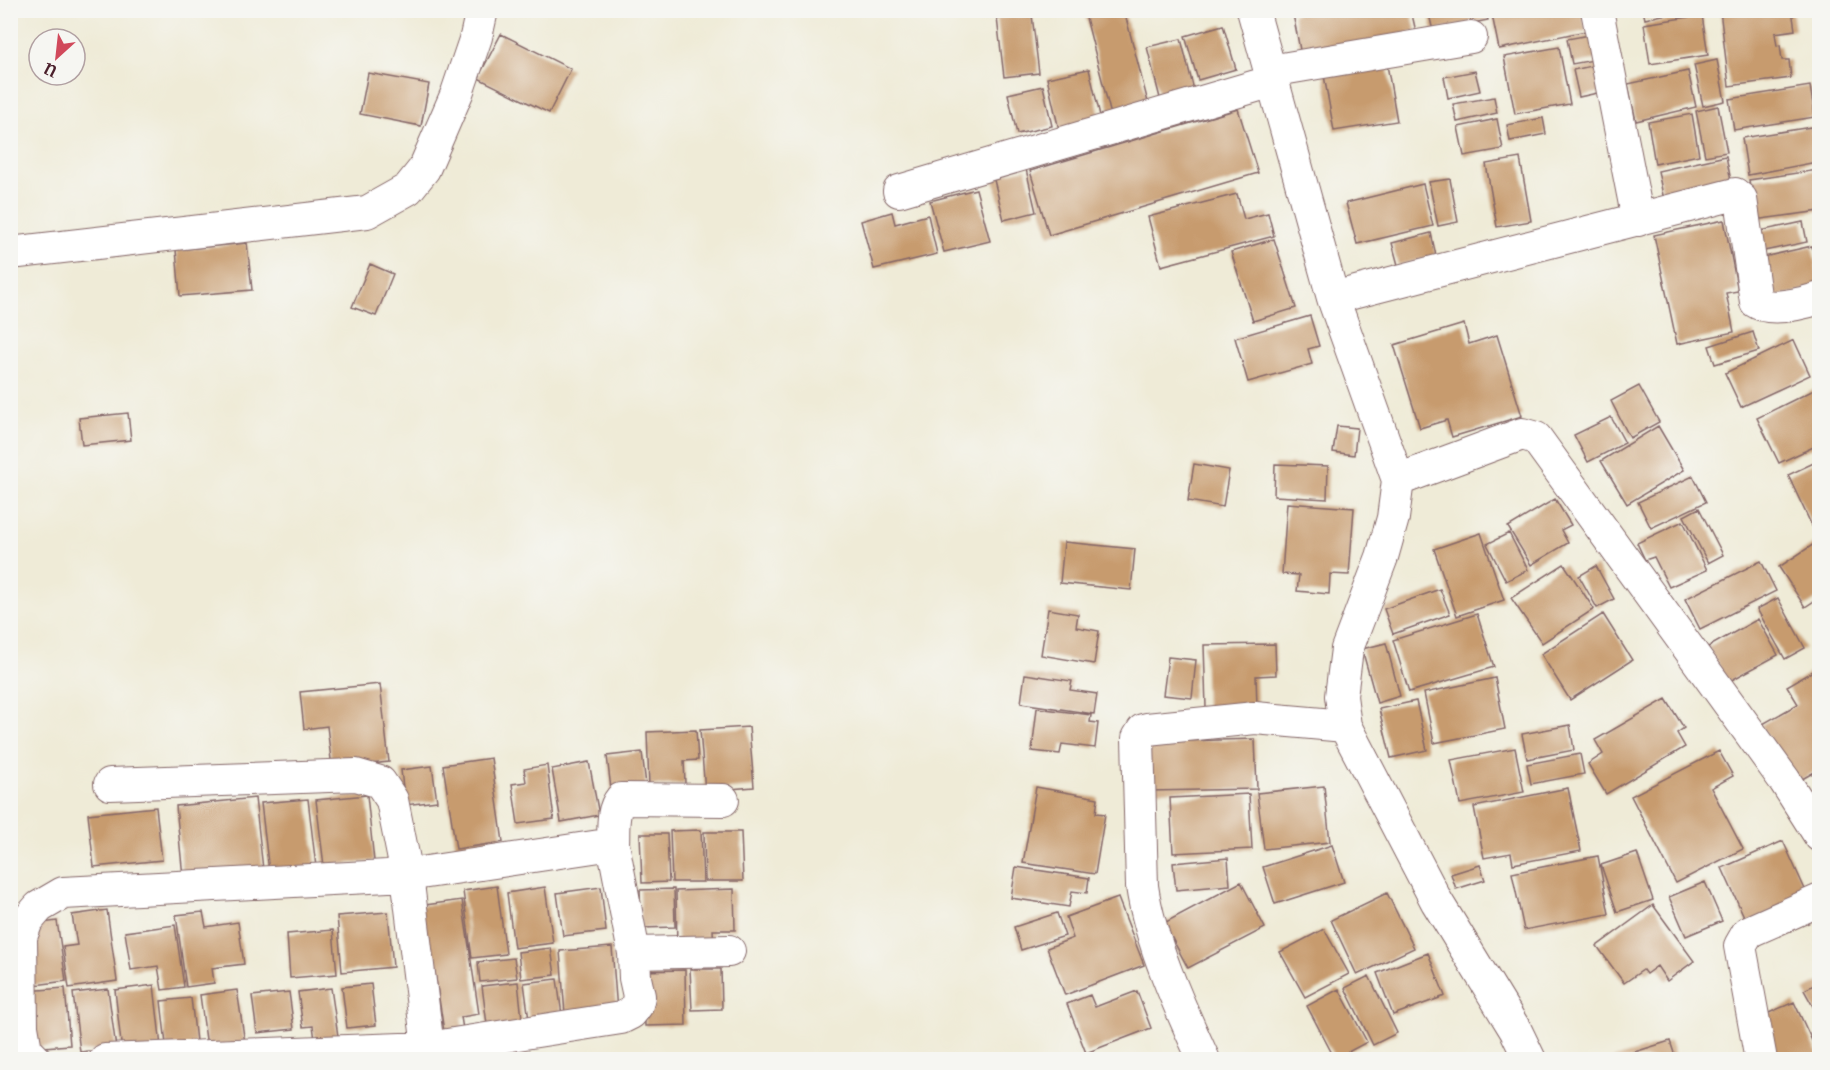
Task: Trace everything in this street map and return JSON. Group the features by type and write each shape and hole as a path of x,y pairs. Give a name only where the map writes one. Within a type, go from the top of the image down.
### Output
{"street":[{"path":"10,253 367,213 408,189 424,169 457,93 476,37 482,10"},
{"path":"1252,10 1333,298 1398,480 1393,518 1382,557 1347,649 1341,696 1345,726 1437,902 1516,1031 1530,1059"},
{"path":"1597,10 1638,220"},
{"path":"899,191 1272,76 1471,37"},
{"path":"1333,298 1735,194 1739,196 1756,302 1767,307 1815,309"},
{"path":"1398,480 1522,434 1536,438 1542,443 1785,781 1820,836"},
{"path":"1204,1059 1186,1021 1145,909 1142,886 1138,738 1143,730 1147,729 1255,718 1345,726"},
{"path":"110,784 356,775 380,782 392,800 407,875 430,1053"},
{"path":"105,1059 430,1053 621,1018 631,1013 637,1005 639,996 635,978 634,953 613,844 614,814 617,804 621,799 723,800"},
{"path":"36,1059 26,1050 22,1028 21,937 27,921 39,906 63,893 407,875 613,844"},
{"path":"1761,1059 1740,946 1742,939 1748,932 1820,900"},
{"path":"634,953 729,951"}],"building":[{"path":"1084,10 1124,10 1150,110 1112,119"},
{"path":"1310,10 1411,10 1416,32 1301,55 1293,14"},
{"path":"1428,10 1486,10 1488,20 1433,31"},
{"path":"1491,10 1582,10 1586,31 1499,49"},
{"path":"1643,10 1680,10 1680,11 1645,19"},
{"path":"1720,10 1792,10 1795,30 1775,33 1777,46 1780,45 1782,60 1789,60 1791,78 1729,86"},
{"path":"1032,15 1039,73 1004,77 997,18"},
{"path":"1702,15 1708,55 1650,64 1644,24"},
{"path":"1223,25 1236,69 1198,80 1185,36"},
{"path":"1600,33 1605,58 1572,64 1567,39"},
{"path":"501,34 571,69 549,113 478,78"},
{"path":"1181,39 1195,94 1161,102 1147,47"},
{"path":"1559,47 1570,104 1515,114 1504,57"},
{"path":"1386,59 1397,121 1334,131 1323,70"},
{"path":"1717,60 1725,101 1703,106 1694,65"},
{"path":"1605,63 1611,90 1579,97 1573,70"},
{"path":"1089,69 1102,124 1060,134 1047,78"},
{"path":"1475,71 1480,91 1448,98 1444,77"},
{"path":"1688,71 1696,107 1636,121 1628,84"},
{"path":"368,73 429,84 421,126 360,114"},
{"path":"1043,86 1052,126 1017,134 1008,94"},
{"path":"1810,86 1815,117 1734,130 1729,99"},
{"path":"1494,97 1497,113 1457,122 1453,104"},
{"path":"1718,106 1727,152 1705,156 1696,111"},
{"path":"1238,109 1258,173 1049,235 1030,171"},
{"path":"1692,114 1699,155 1655,164 1648,122"},
{"path":"1543,118 1546,134 1510,141 1507,125"},
{"path":"1497,119 1503,149 1464,156 1458,127"},
{"path":"1811,127 1817,162 1748,175 1742,138"},
{"path":"1726,156 1733,191 1665,205 1658,171"},
{"path":"1520,158 1531,221 1497,227 1486,164"},
{"path":"1026,169 1036,212 1004,220 993,176"},
{"path":"1818,170 1820,211 1754,220 1749,180"},
{"path":"1450,179 1458,222 1438,226 1429,182"},
{"path":"1423,184 1433,226 1357,244 1346,203"},
{"path":"976,189 990,241 944,252 930,201"},
{"path":"1237,194 1244,219 1268,213 1274,236 1161,266 1148,217"},
{"path":"892,212 895,224 928,215 937,254 874,269 861,221"},
{"path":"1724,220 1738,291 1726,293 1734,332 1677,344 1654,235"},
{"path":"1803,222 1807,242 1759,252 1755,232"},
{"path":"1431,233 1436,256 1398,265 1392,243"},
{"path":"1274,239 1296,308 1253,321 1231,252"},
{"path":"247,243 252,290 180,296 176,250"},
{"path":"1812,246 1820,287 1763,300 1755,259"},
{"path":"370,264 393,274 376,316 352,307"},
{"path":"1310,316 1319,346 1308,349 1312,364 1248,382 1235,338"},
{"path":"1464,324 1469,344 1497,335 1522,416 1452,437 1447,420 1420,428 1394,345"},
{"path":"1753,332 1759,351 1715,364 1709,346"},
{"path":"1794,340 1810,375 1741,407 1725,373"},
{"path":"1639,386 1659,422 1630,438 1611,401"},
{"path":"1820,387 1820,444 1779,463 1757,418"},
{"path":"128,413 131,440 82,445 79,418"},
{"path":"1611,417 1625,443 1588,462 1574,435"},
{"path":"1337,426 1357,428 1354,455 1333,452"},
{"path":"1658,426 1684,470 1627,504 1601,461"},
{"path":"1820,460 1820,522 1812,526 1788,475"},
{"path":"1194,464 1229,470 1223,507 1188,501"},
{"path":"1275,464 1328,466 1327,499 1274,496"},
{"path":"1693,476 1706,502 1651,528 1638,502"},
{"path":"1555,499 1571,525 1561,530 1568,543 1531,565 1508,527"},
{"path":"1287,503 1354,508 1349,575 1330,574 1329,594 1297,591 1299,575 1282,574"},
{"path":"1699,508 1723,555 1708,563 1684,516"},
{"path":"1683,521 1707,570 1669,587 1654,557 1645,560 1637,543"},
{"path":"1481,533 1504,600 1457,616 1434,549"},
{"path":"1509,533 1528,570 1506,581 1487,544"},
{"path":"1064,542 1135,549 1131,590 1060,583"},
{"path":"1814,544 1820,553 1820,597 1805,607 1779,567"},
{"path":"1761,561 1776,591 1700,629 1685,599"},
{"path":"1564,564 1594,609 1542,643 1511,598"},
{"path":"1596,566 1614,599 1597,608 1579,576"},
{"path":"1440,589 1450,614 1393,634 1384,609"},
{"path":"1778,598 1805,648 1785,659 1757,609"},
{"path":"1048,609 1078,614 1076,627 1099,631 1094,664 1041,655"},
{"path":"1477,614 1494,667 1409,692 1393,640"},
{"path":"1603,614 1632,660 1570,700 1541,654"},
{"path":"1758,619 1778,655 1728,682 1708,647"},
{"path":"1386,643 1400,696 1377,703 1362,649"},
{"path":"1275,644 1276,675 1256,676 1257,707 1206,708 1204,645"},
{"path":"1168,657 1196,660 1192,698 1163,695"},
{"path":"1813,671 1820,683 1820,769 1795,783 1761,725 1798,704 1787,686"},
{"path":"1025,674 1072,681 1070,690 1097,694 1094,714 1021,703"},
{"path":"1495,678 1505,729 1434,743 1424,693"},
{"path":"380,684 389,762 332,768 327,726 304,729 300,692"},
{"path":"1666,699 1684,728 1677,733 1685,747 1606,794 1588,764 1603,754 1595,740"},
{"path":"1416,701 1427,750 1391,758 1379,709"},
{"path":"1037,708 1091,715 1090,722 1098,723 1095,748 1062,744 1060,754 1032,751"},
{"path":"1570,725 1574,750 1527,759 1522,734"},
{"path":"749,727 754,787 705,791 700,730"},
{"path":"696,730 698,760 684,761 685,784 649,786 647,732"},
{"path":"1255,739 1257,789 1149,791 1147,742"},
{"path":"1515,748 1524,792 1460,804 1451,760"},
{"path":"1719,751 1733,776 1711,788 1743,849 1676,883 1631,796"},
{"path":"642,752 647,793 612,797 607,756"},
{"path":"1580,754 1584,774 1531,784 1527,764"},
{"path":"491,758 503,842 456,849 443,765"},
{"path":"589,762 599,815 561,822 552,769"},
{"path":"547,765 554,819 518,824 512,784 526,782 524,769"},
{"path":"432,766 437,801 405,805 401,770"},
{"path":"1324,786 1330,842 1264,849 1257,793"},
{"path":"1036,787 1098,798 1096,813 1105,814 1095,874 1023,863"},
{"path":"1568,788 1581,851 1513,864 1511,853 1484,858 1474,807"},
{"path":"1249,794 1252,849 1173,853 1170,798"},
{"path":"367,795 374,861 324,866 316,800"},
{"path":"255,798 263,869 183,877 176,806"},
{"path":"308,799 316,867 269,872 261,803"},
{"path":"156,807 162,860 94,867 88,814"},
{"path":"701,830 703,882 672,882 670,831"},
{"path":"704,832 741,832 743,881 705,881"},
{"path":"640,834 667,834 669,882 642,883"},
{"path":"1783,841 1808,896 1747,923 1722,868"},
{"path":"1332,845 1344,882 1275,904 1263,867"},
{"path":"1637,853 1653,900 1617,912 1601,865"},
{"path":"1598,856 1609,914 1524,930 1512,873"},
{"path":"1228,858 1230,885 1176,890 1173,863"},
{"path":"1480,865 1485,880 1456,889 1451,874"},
{"path":"1016,867 1089,878 1087,893 1072,891 1069,907 1011,898"},
{"path":"1241,882 1265,928 1188,968 1164,923"},
{"path":"1705,882 1722,921 1686,936 1669,897"},
{"path":"497,886 506,954 472,958 463,891"},
{"path":"545,887 553,943 514,948 507,893"},
{"path":"601,887 606,931 563,936 557,893"},
{"path":"674,889 675,927 641,928 640,890"},
{"path":"734,889 735,930 713,930 714,947 677,948 676,891"},
{"path":"1387,893 1414,948 1357,975 1331,920"},
{"path":"1118,898 1144,965 1065,995 1047,948 1073,938 1066,917"},
{"path":"462,900 479,1014 461,1017 464,1035 445,1038 435,972 427,973 418,906"},
{"path":"1653,905 1694,961 1667,981 1657,966 1646,974 1643,970 1624,983 1597,946"},
{"path":"107,910 117,981 69,988 63,947 77,945 72,915"},
{"path":"203,912 206,927 238,922 244,964 212,968 214,983 186,987 176,915"},
{"path":"388,912 393,967 342,972 337,916"},
{"path":"1057,913 1065,936 1021,950 1014,927"},
{"path":"57,921 66,981 27,986 28,925"},
{"path":"175,925 184,987 162,990 158,966 131,970 125,932"},
{"path":"1324,929 1349,974 1305,997 1280,952"},
{"path":"333,930 337,974 290,978 287,934"},
{"path":"612,947 617,1011 565,1014 560,951"},
{"path":"551,948 555,975 521,979 518,952"},
{"path":"1428,953 1445,996 1393,1015 1377,973"},
{"path":"514,958 517,978 480,982 478,962"},
{"path":"690,969 721,969 722,1009 692,1010"},
{"path":"685,970 686,1025 645,1026 644,971"},
{"path":"1369,976 1397,1033 1373,1045 1345,988"},
{"path":"557,979 562,1015 529,1020 524,983"},
{"path":"518,982 523,1028 488,1032 482,986"},
{"path":"1820,982 1820,1019 1804,990"},
{"path":"371,984 376,1025 347,1028 342,987"},
{"path":"154,985 161,1047 122,1052 115,990"},
{"path":"65,988 70,1045 30,1048 26,991"},
{"path":"331,988 339,1043 316,1046 313,1026 303,1027 298,992"},
{"path":"108,989 116,1048 80,1052 73,993"},
{"path":"1339,989 1367,1042 1335,1059 1307,1006"},
{"path":"237,990 245,1043 207,1047 200,995"},
{"path":"1137,991 1151,1028 1086,1053 1067,1004 1090,995 1095,1007"},
{"path":"289,992 294,1029 257,1033 252,996"},
{"path":"191,998 197,1050 167,1053 161,1001"},
{"path":"1794,1002 1820,1059 1773,1059 1755,1019"},
{"path":"1670,1041 1676,1059 1612,1059"}]}
